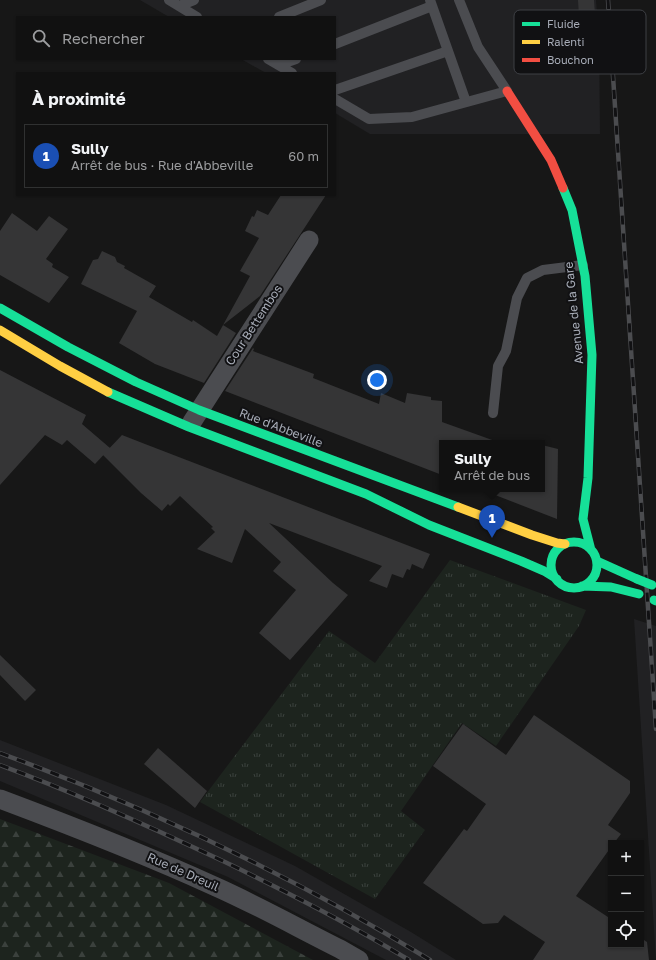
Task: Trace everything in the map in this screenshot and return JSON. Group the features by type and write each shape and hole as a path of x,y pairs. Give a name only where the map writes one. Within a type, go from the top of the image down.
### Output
{"main road":[{"name":"Avenue de la Gare","path":"507,91 551,160 572,210 582,265 592,355 588,478 583,519 592,550"},
{"name":"Rue d'Abbeville","path":"0,308 74,350 136,382 194,418 366,494 429,525 521,561 544,571 557,579"},
{"name":"Rue d'Abbeville","path":"0,330 101,389 194,418 557,544 568,543"},
{"path":"582,586 589,582 594,576 597,569 597,561 592,550 580,543 568,543 560,548 552,558 551,564 557,579 562,584 568,586 582,586 607,586 623,589 655,600"},
{"path":"597,561 654,585"}],"street":[{"name":"Cour Bettembos","path":"194,418 309,240"},
{"path":"568,543 583,519"},
{"name":"Rue de Dreuil","path":"0,799 67,824 188,874 340,948 359,960"}],"lane":[{"path":"169,0 195,16"},
{"path":"179,6 194,0"},
{"path":"281,16 321,0"},
{"path":"336,100 369,119 412,117 507,91 478,47 459,0"},
{"path":"336,44 431,3 466,102"},
{"path":"336,90 448,51"},
{"path":"270,60 290,72"},
{"path":"279,65 293,60"},
{"path":"493,413 498,366 506,351 517,298 527,278 543,270 582,265"},
{"path":"0,319 61,357 105,379"},
{"path":"125,388 194,418 358,480"},
{"path":"500,534 556,553"}],"shaded area":[{"path":"140,0 596,0 597,10 514,10 514,74 599,74 600,134 370,134 336,114 336,72 264,72 243,60 336,60 336,16 167,16"},
{"path":"634,619 656,626 656,960"},
{"path":"0,740 166,805 295,866 411,932 456,960 386,960 228,877 0,781"}],"green space":[{"path":"450,560 586,610 579,626 496,746 462,723 401,811 425,830 375,899 200,802 329,631 375,663"},
{"path":"0,819 169,883 313,960 0,960"}],"building":[{"path":"578,0 594,0 595,10 579,10"},
{"path":"280,196 325,196 260,296 223,325 250,276 240,271 259,238 245,231 252,216 254,217 257,210 268,215"},
{"path":"12,213 37,231 49,216 68,229 46,259 53,264 52,267 69,277 49,303 0,275 0,231"},
{"path":"102,251 115,257 117,262 125,266 124,268 156,286 149,297 192,322 193,320 217,336 223,325 236,333 204,383 155,364 119,343 137,311 81,284 93,260 98,259"},
{"path":"253,348 253,351 314,374 313,378 379,404 381,393 405,403 407,393 431,397 431,400 442,401 442,422 492,440 439,440 439,474 225,391"},
{"path":"0,370 86,415 82,424 110,448 95,464 67,440 62,445 45,435 0,485"},
{"path":"122,435 430,554 423,569 412,564 410,570 407,569 403,578 392,574 387,588 369,581 382,566 269,523 333,583 348,595 290,660 259,633 296,590 273,571 281,562 245,529 232,563 197,549 215,532 211,528 213,527 180,496 170,506 168,504 162,511 141,493 103,455"},
{"path":"545,446 558,449 557,519 487,492 545,492"},
{"path":"0,655 36,690 25,701 0,675"},
{"path":"534,715 630,781 630,793 608,825 621,834 616,840 608,840 608,851 576,896 608,917 608,948 644,948 644,940 647,942 649,960 533,960 545,942 504,915 498,923 483,924 423,883 464,829 467,831 486,804 433,766 463,724 506,755"},
{"path":"158,748 207,791 195,808 144,764"}],"railway":[{"path":"608,0 609,10"},
{"path":"613,74 656,729"},
{"path":"0,753 111,797 220,846 327,900 430,960"},
{"path":"0,765 113,811 225,862 318,909 409,960"}],"traffic: fast":[{"path":"563,188 572,210 585,276 592,355 588,478 583,519 591,550"},
{"path":"0,308 68,347 136,382 199,410 458,507"},
{"path":"108,392 189,427 366,494 429,525 521,561 544,571 557,579"},
{"path":"574,542 587,546 593,552 597,565 593,578 587,584 574,588 561,584 555,578 551,565 555,552 561,546 574,542"},
{"path":"597,561 637,579"},
{"path":"637,579 652,585"},
{"path":"582,586 611,587 639,594"}],"traffic: slow":[{"path":"0,330 60,366 108,392"},
{"path":"458,507 532,535 565,544"}],"traffic: jam":[{"path":"507,91 551,160 563,188"}],"place":[{"name":"Sully","path":"492,538"}]}
